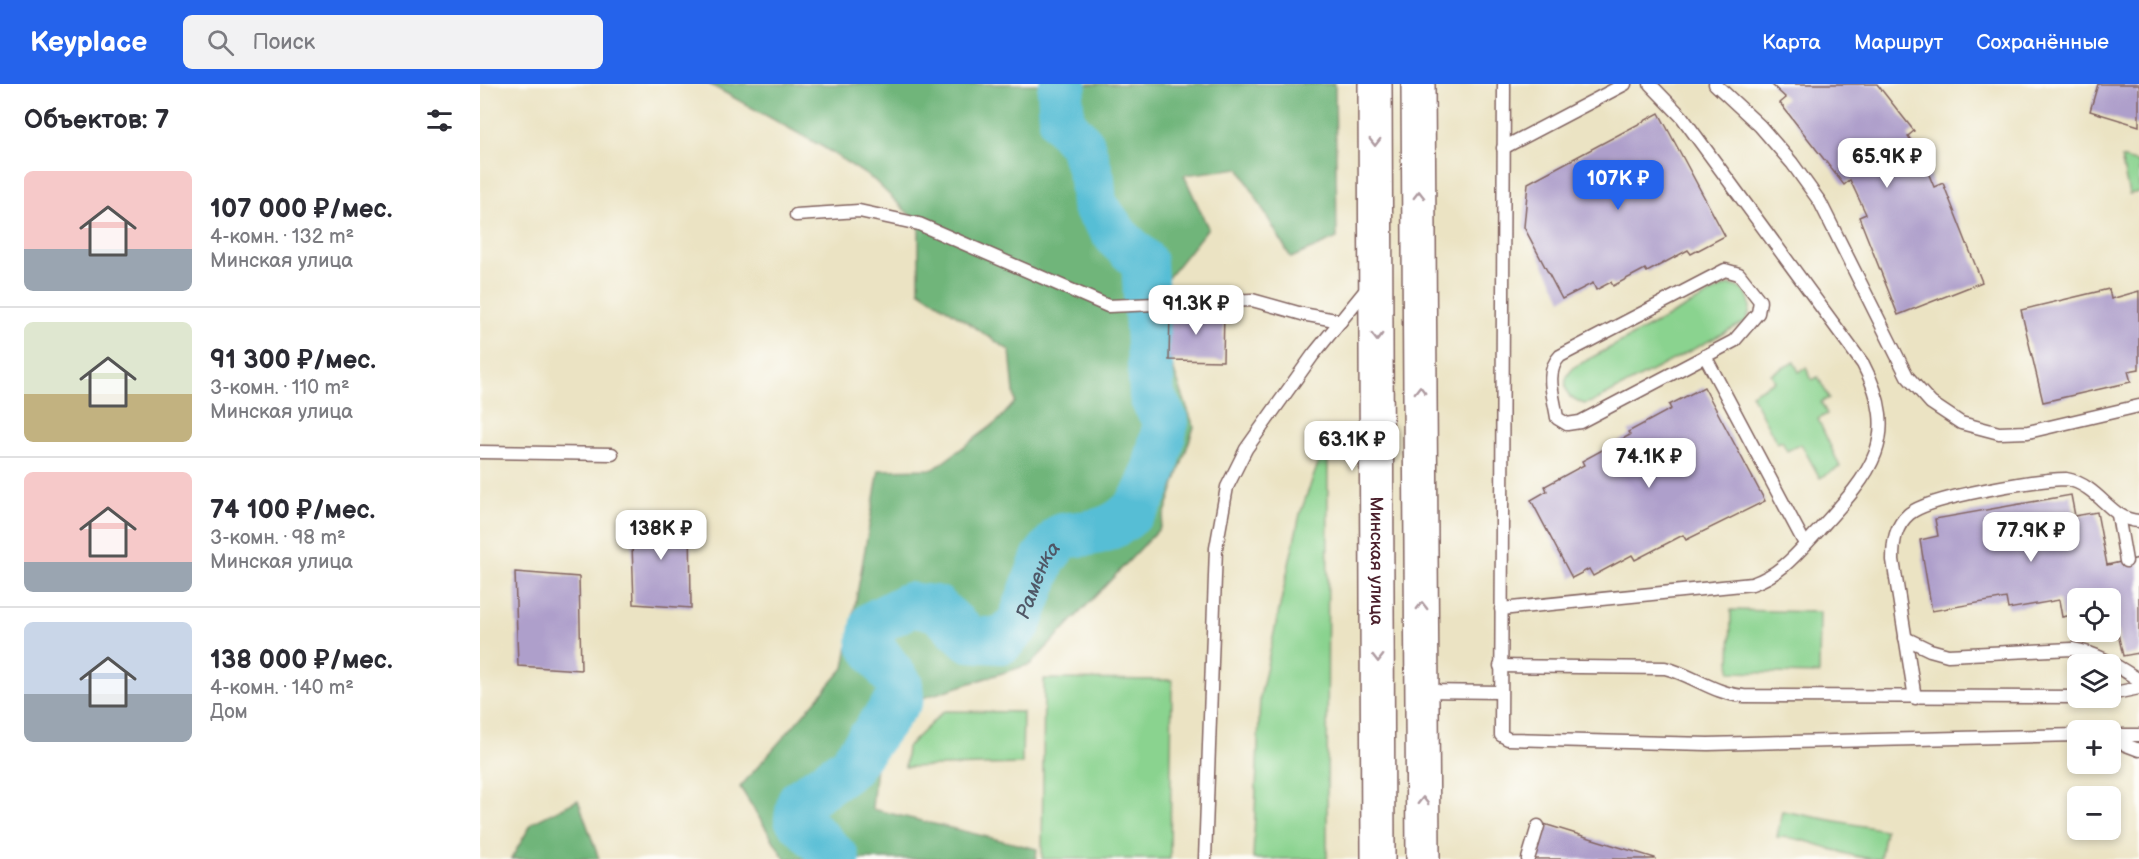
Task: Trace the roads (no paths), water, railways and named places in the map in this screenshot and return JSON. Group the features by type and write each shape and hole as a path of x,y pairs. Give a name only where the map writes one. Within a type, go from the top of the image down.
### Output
{"main road":[{"name":"Минская улица","path":"1375,84 1378,859"},
{"path":"1418,84 1423,859"}],"lane":[{"path":"1503,84 1500,733 1508,739 1708,744 2067,735"},
{"path":"1503,148 1625,84"},
{"path":"1501,609 1752,584 1776,574 1859,486 1874,459 1881,418 1872,381 1856,355 1682,117 1650,84"},
{"path":"1715,84 1760,126 1792,163 1820,202 1907,376 1931,404 1961,423 1999,433 2028,432 2139,406"},
{"path":"796,215 859,211 920,224 1108,306 1252,300 1302,314 1341,321"},
{"path":"1731,270 1739,274 1758,296 1760,306 1758,313 1738,338 1705,356 1580,423 1567,424 1557,418 1551,374 1552,366 1560,356 1720,272 1731,270"},
{"path":"1205,859 1216,548 1227,487 1246,449 1312,355 1377,277"},
{"path":"1705,356 1805,544"},
{"path":"480,452 612,454"},
{"path":"1915,698 1893,560 1893,542 1904,519 1920,506 2066,479 2088,486 2118,514 2139,521"},
{"path":"2118,514 2126,561"},
{"path":"1905,638 1930,650 1948,655 2084,651 2109,660 2139,680"},
{"path":"1500,666 1665,668 1686,675 1714,691 1735,696 2067,698"},
{"path":"2121,692 2139,688"},
{"path":"1423,691 1500,692"},
{"path":"2121,736 2139,735"},
{"path":"2121,742 2139,750"},
{"path":"1528,859 1539,826"}],"waterway":[{"name":"Раменка","path":"837,859 797,818 800,801 849,767 901,697 900,685 870,644 874,623 909,605 936,608 970,639 1002,641 1020,622 1044,558 1062,536 1095,532 1116,524 1130,514 1140,502 1154,472 1166,422 1152,397 1144,262 1118,238 1094,204 1092,179 1082,145 1062,122 1060,92 1064,84"}]}
